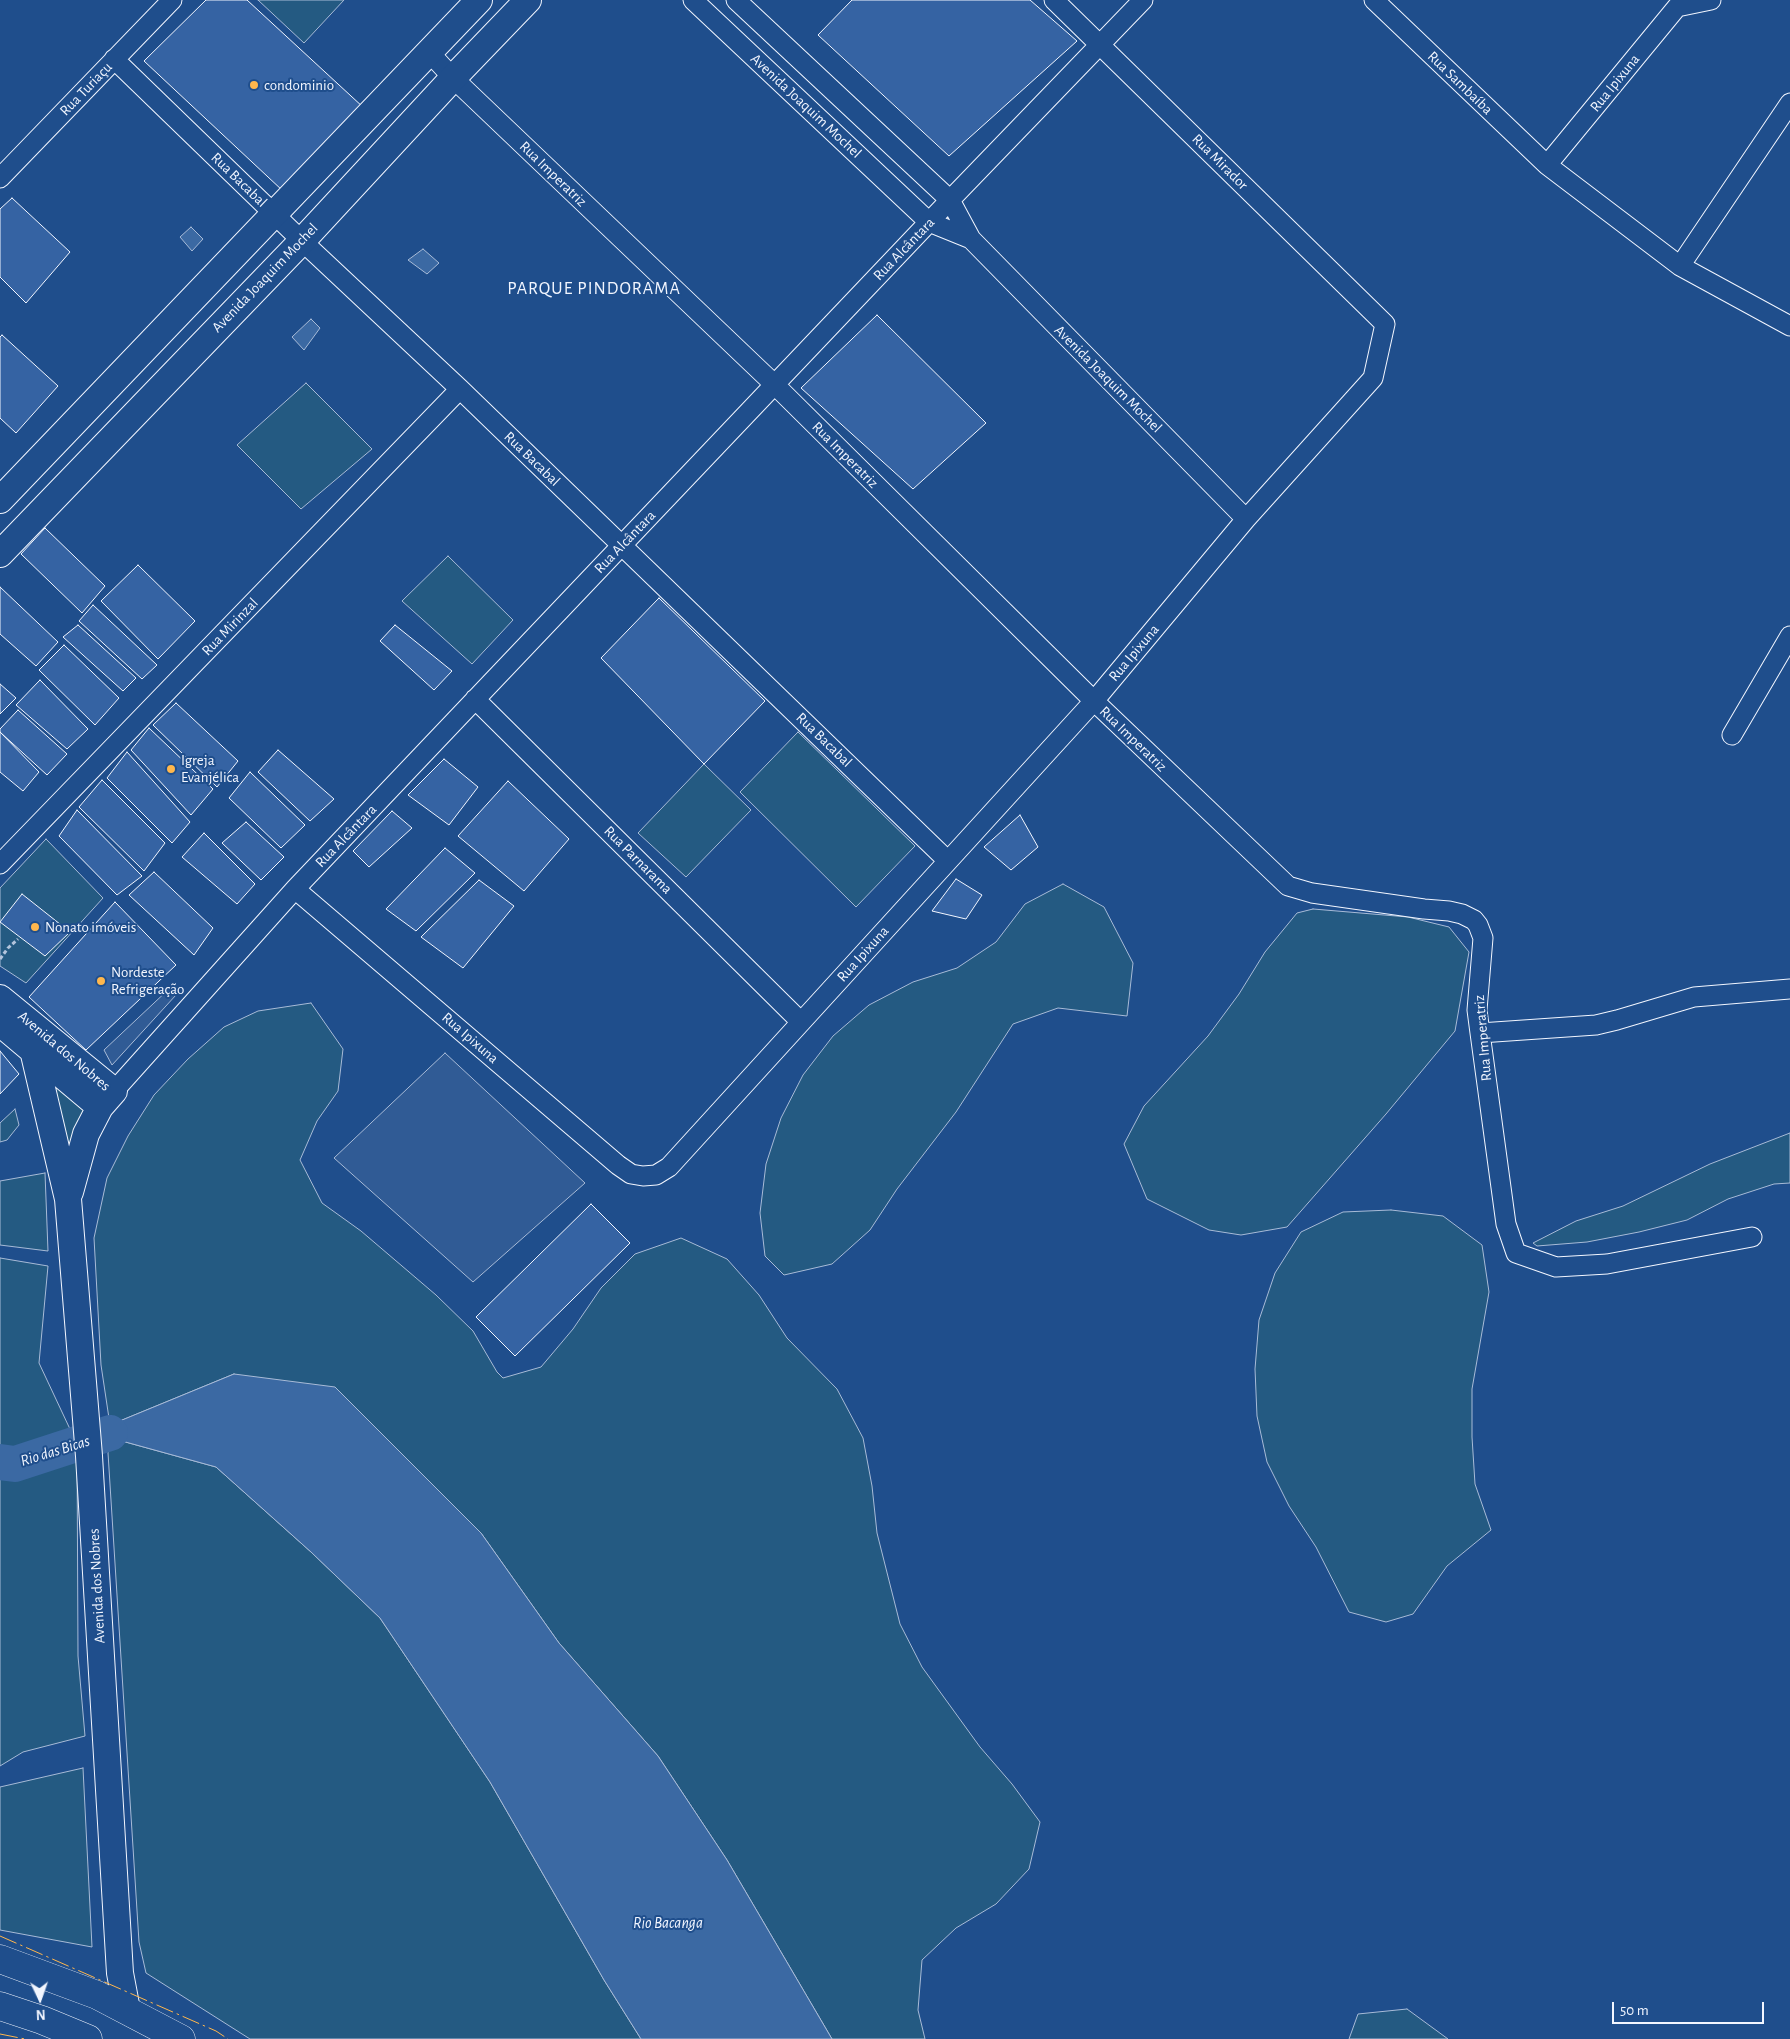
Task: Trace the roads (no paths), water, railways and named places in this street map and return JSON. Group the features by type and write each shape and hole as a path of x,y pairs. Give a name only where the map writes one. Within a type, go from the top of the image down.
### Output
{"main road":[{"path":"0,1959 97,1995 181,2039"},
{"path":"0,2006 42,2020 88,2039"}],"street":[{"name":"Rua Turiaçu","path":"0,178 172,0"},
{"path":"0,500 479,0"},
{"name":"Avenida Joaquim Mochel","path":"0,554 302,241 528,0"},
{"name":"Avenida Joaquim Mochel","path":"693,0 929,222 971,240"},
{"name":"Avenida Joaquim Mochel","path":"736,0 950,200 971,240 1246,519"},
{"name":"Rua Mirador","path":"1054,0 1385,324 1373,378"},
{"name":"Rua Alcântara","path":"107,1099 295,889 929,222 1143,0"},
{"name":"Rua Sambaíba","path":"1374,0 1547,166 1680,266 1790,326"},
{"path":"1674,3 1711,0"},
{"name":"Rua Ipixuna","path":"1547,166 1674,3"},
{"name":"Rua Imperatriz","path":"429,52 453,78 774,385 1094,701 1288,886 1312,893 1424,910 1449,910 1474,920 1483,938 1477,1010 1506,1224 1516,1253 1556,1267 1607,1264 1752,1237"},
{"name":"Rua Bacabal","path":"114,59 273,214 460,389 948,861"},
{"path":"1680,266 1790,103"},
{"name":"Rua Ipixuna","path":"295,889 631,1174 643,1176 656,1174 670,1168 1094,701 1246,519 1373,378"},
{"name":"Rua Mirinzal","path":"0,864 460,389"},
{"path":"1732,735 1790,636"},
{"name":"Rua Parnarama","path":"475,699 801,1022"},
{"path":"1480,1033 1596,1025 1694,998 1790,989"},
{"name":"Avenida dos Nobres","path":"0,998 107,1099"},
{"name":"Avenida dos Nobres","path":"0,1023 33,1050 107,1099"},
{"name":"Avenida dos Nobres","path":"33,1050 68,1199 89,1456 120,1973 127,2010"},
{"name":"Avenida dos Nobres","path":"68,1199 79,1152 86,1134 107,1099"},
{"path":"97,1995 109,1990 120,1973"}],"water":[{"path":"191,227 203,239 192,251 180,237"},
{"path":"423,249 439,263 427,274 408,260"},
{"path":"311,319 320,328 304,350 292,337"},
{"name":"Rio Bacanga","path":"234,1374 335,1387 481,1533 559,1643 658,1756 727,1860 832,2039 641,2039 604,1980 490,1782 380,1618 311,1552 216,1467 111,1438 110,1425"}],"waterway":[{"name":"Rio das Bicas","path":"0,1462 15,1464 110,1433"}],"place":[{"name":"condominio","path":"254,85"},
{"name":"Igreja Evanjélica","path":"171,769"},
{"name":"Nonato imóveis","path":"35,927"},
{"name":"Nordeste Refrigeração","path":"101,981"}],"district":[{"name":"PARQUE PINDORAMA","path":"594,289"}]}
